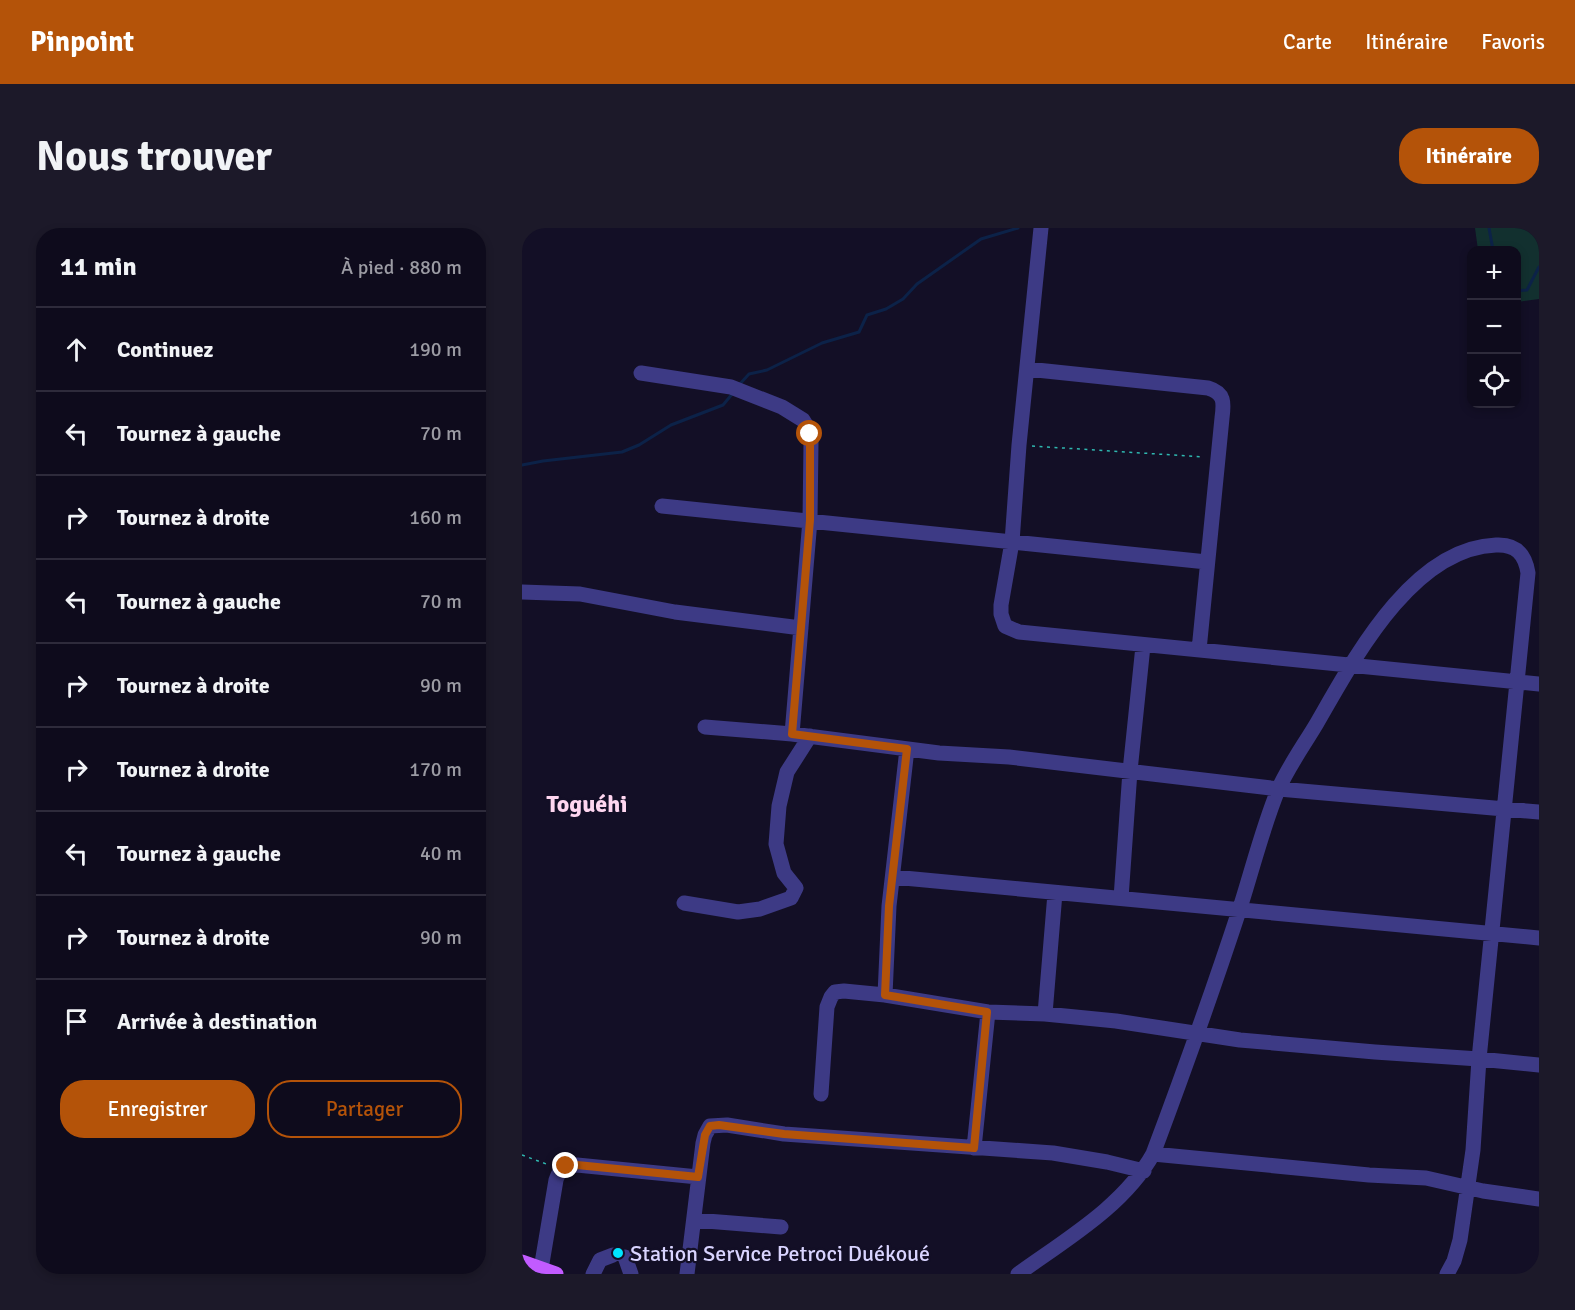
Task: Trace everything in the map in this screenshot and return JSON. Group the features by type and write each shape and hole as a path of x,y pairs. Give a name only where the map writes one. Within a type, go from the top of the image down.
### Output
{"main road":[{"path":"522,1262 556,1274"}],"street":[{"path":"1041,228 1019,446 1012,542 1001,614 1005,626 1019,632 1143,646 1539,684"},
{"path":"1027,369 1212,389 1221,395 1224,401 1199,650"},
{"path":"641,373 731,387 774,403 803,420 810,434 810,520 792,734"},
{"path":"662,506 1207,562"},
{"path":"1018,1274 1098,1217 1144,1171 1153,1154 1198,1035 1279,789 1351,667 1394,605 1429,570 1446,558 1459,553 1489,545 1502,545 1520,551 1528,573 1479,1059 1473,1150 1457,1252 1447,1274"},
{"path":"522,592 580,594 675,612 801,628"},
{"path":"1121,898 1130,771 1143,646"},
{"path":"705,727 792,734 907,749 1009,757 1279,789 1539,812"},
{"path":"684,903 738,912 760,909 791,898 796,888 784,873 776,844 779,806 787,772 810,736"},
{"path":"885,995 889,906 907,749"},
{"path":"893,877 1539,938"},
{"path":"1045,1014 1055,893"},
{"path":"821,1094 827,1007 835,992 844,991 885,995 987,1012 1045,1014 1116,1021 1240,1040 1539,1065"},
{"path":"974,1148 987,1012"},
{"path":"687,1274 705,1135 713,1125 784,1134 1053,1153 1084,1157 1144,1171"},
{"path":"1153,1154 1369,1175 1426,1178 1483,1191 1539,1199"},
{"path":"541,1269 556,1180 561,1169 569,1165 577,1165 698,1177"},
{"path":"694,1220 780,1227"},
{"path":"592,1274 600,1260 619,1256 631,1274"}],"path":[{"path":"1019,446 1218,458"},
{"path":"522,1155 561,1169"}],"green space":[{"path":"1475,228 1539,228 1539,299 1521,301 1521,246 1477,246"}],"waterway":[{"path":"739,385 749,374 767,370 822,343 859,332 867,315 886,309 903,299 917,284 981,239 1018,228"},
{"path":"1489,228 1492,246"},
{"path":"1521,291 1527,290 1539,267"},
{"path":"522,465 622,452 639,445 671,425 723,405 733,393"}],"place":[{"name":"Station Service Petroci Duékoué","path":"618,1253"}],"district":[{"name":"Toguéhi","path":"587,804"}],"route":[{"path":"566,1166 577,1165 698,1177 705,1135 713,1125 784,1134 974,1148 987,1012 885,995 889,906 907,749 792,734 810,520 810,434"}]}
